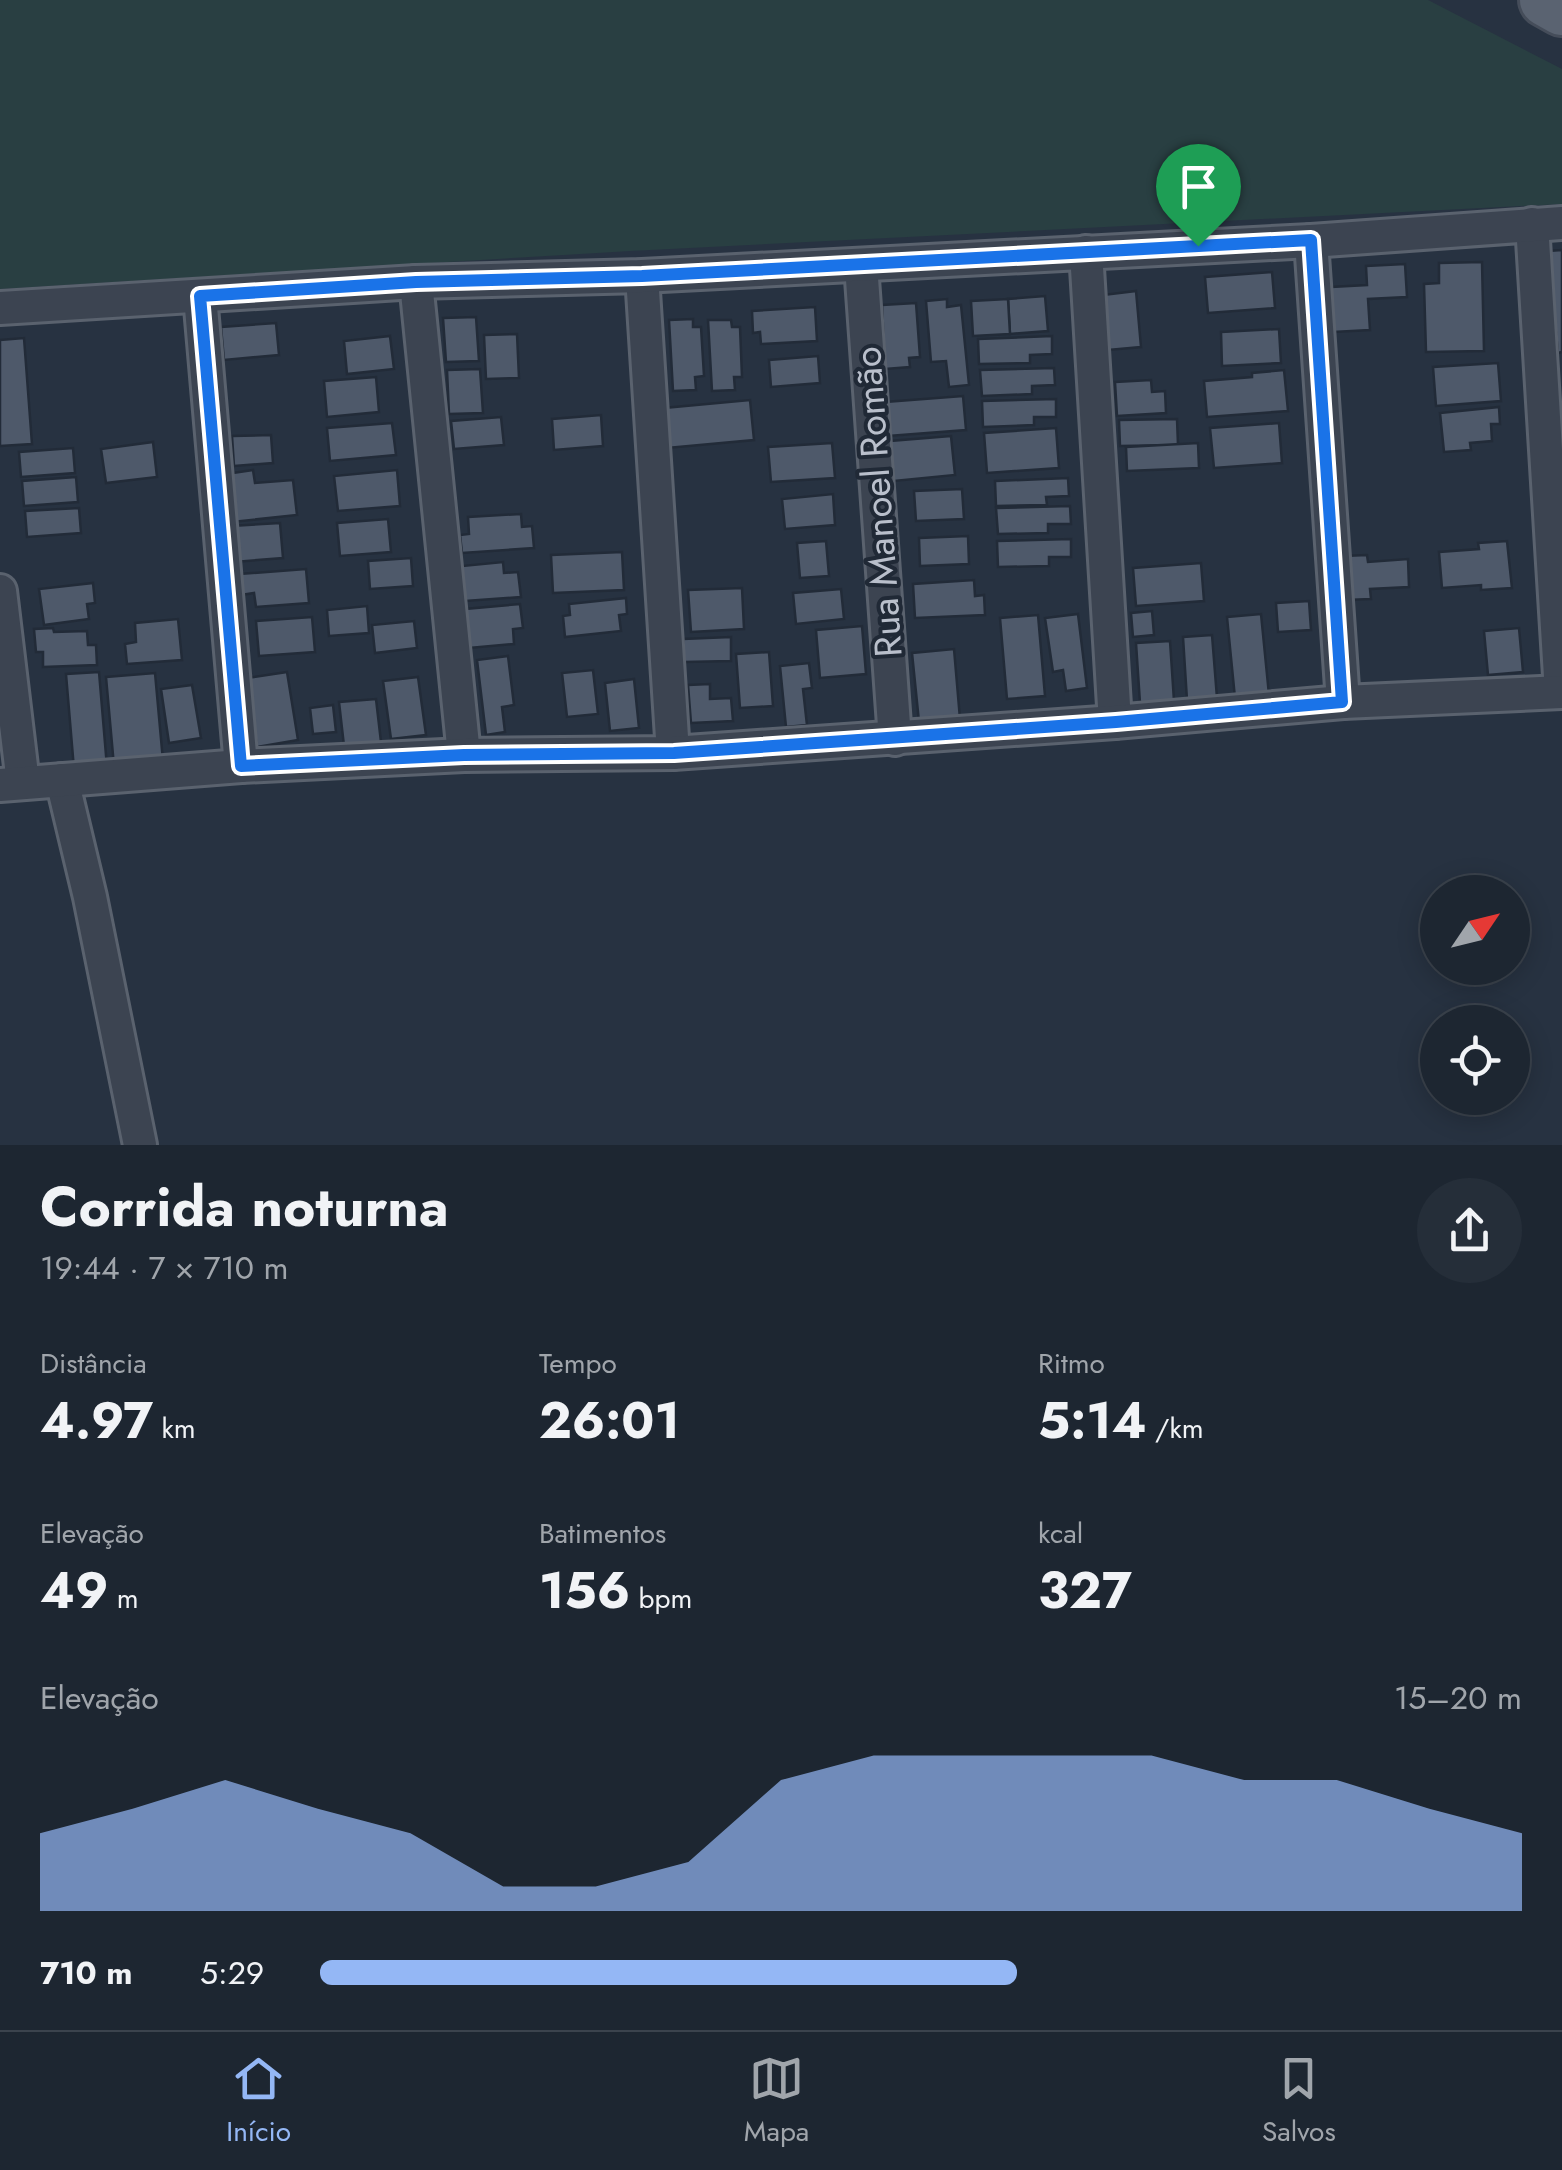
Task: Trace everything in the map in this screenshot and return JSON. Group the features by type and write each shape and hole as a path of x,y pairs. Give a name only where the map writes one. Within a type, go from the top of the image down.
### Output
{"main road":[{"path":"1546,0 1562,9"}],"street":[{"path":"0,308 416,282 642,276 1311,240 1547,223 1562,692 1342,702 674,753 464,755 241,766 12,784 0,591"},
{"path":"1311,240 1342,702"},
{"path":"1086,252 1116,722"},
{"name":"Rua Manoel Romão","path":"861,264 895,739"},
{"path":"642,276 674,753"},
{"path":"416,282 464,755"},
{"path":"200,296 241,766"},
{"path":"62,780 140,1145"}],"green space":[{"path":"0,0 1428,0 1562,69 1562,204 630,251 0,289"}],"building":[{"path":"1562,250 1562,352 1558,353 1548,251"},
{"path":"1482,262 1484,351 1426,352 1424,284 1439,283 1439,263"},
{"path":"1405,264 1407,297 1368,299 1370,330 1333,332 1331,287 1367,285 1366,266"},
{"path":"1272,272 1275,308 1208,313 1205,277"},
{"path":"1136,291 1141,347 1108,350 1103,295"},
{"path":"1045,296 1048,331 1010,334 1008,299"},
{"path":"947,299 947,307 961,305 969,385 949,387 946,361 931,362 926,301"},
{"path":"1008,299 1010,334 973,336 971,301"},
{"path":"916,303 920,357 909,358 910,367 885,369 882,305"},
{"path":"815,307 817,341 761,344 760,332 753,333 752,311"},
{"path":"476,317 479,361 446,362 443,318"},
{"path":"693,319 693,327 701,327 704,376 695,377 696,390 673,391 669,320"},
{"path":"708,320 731,320 732,327 740,327 742,377 734,377 735,390 712,391"},
{"path":"276,323 279,355 224,360 221,327"},
{"path":"1279,329 1281,363 1222,366 1221,332"},
{"path":"517,334 519,378 486,379 484,335"},
{"path":"390,336 394,369 347,374 344,341"},
{"path":"1052,336 1052,354 1030,355 1030,363 979,364 978,339"},
{"path":"24,338 32,444 0,446 0,340"},
{"path":"818,356 820,383 771,387 769,360"},
{"path":"1498,363 1501,401 1436,406 1433,367"},
{"path":"1054,368 1055,385 1032,386 1032,394 982,396 980,370"},
{"path":"480,369 483,413 449,414 447,370"},
{"path":"1284,370 1288,411 1207,417 1204,381"},
{"path":"376,377 379,412 327,417 324,381"},
{"path":"1151,380 1152,392 1165,391 1166,413 1117,416 1115,382"},
{"path":"963,396 966,430 888,436 885,402"},
{"path":"1056,399 1056,417 1034,417 1034,425 983,427 982,401"},
{"path":"750,400 754,440 667,448 664,408"},
{"path":"1499,407 1500,424 1491,424 1492,441 1470,443 1471,450 1444,452 1440,413"},
{"path":"601,415 603,446 554,450 552,419"},
{"path":"501,417 504,445 454,449 451,421"},
{"path":"1177,419 1178,445 1120,446 1119,420"},
{"path":"392,423 396,455 330,461 327,428"},
{"path":"1279,423 1282,463 1214,468 1210,428"},
{"path":"1056,428 1059,468 987,473 984,433"},
{"path":"271,435 273,463 234,466 232,436"},
{"path":"951,436 955,475 894,481 890,441"},
{"path":"153,442 157,477 106,483 101,449"},
{"path":"832,443 835,478 771,482 768,447"},
{"path":"1198,443 1199,468 1127,471 1126,447"},
{"path":"73,448 75,473 21,477 19,452"},
{"path":"253,470 255,483 293,480 297,515 232,522 226,474"},
{"path":"397,470 400,506 338,511 334,476"},
{"path":"76,477 78,502 24,506 22,481"},
{"path":"1068,478 1069,496 1046,497 1047,505 996,506 995,481"},
{"path":"962,489 964,519 916,521 914,491"},
{"path":"833,494 835,525 785,529 782,499"},
{"path":"1070,506 1071,524 1048,524 1048,533 998,534 996,508"},
{"path":"79,508 81,533 27,537 25,511"},
{"path":"521,514 522,527 532,526 534,548 462,553 460,535 469,534 468,517"},
{"path":"388,519 391,552 340,556 337,523"},
{"path":"280,523 283,558 234,562 231,526"},
{"path":"968,536 969,564 920,566 919,538"},
{"path":"1071,539 1071,557 1049,557 1049,566 998,567 997,541"},
{"path":"826,541 829,576 800,578 797,543"},
{"path":"1507,541 1512,588 1442,588 1439,552 1479,549 1478,543"},
{"path":"622,552 624,590 553,593 551,555"},
{"path":"1367,555 1368,562 1408,559 1409,587 1370,589 1371,599 1346,600 1343,556"},
{"path":"411,558 413,586 370,589 368,561"},
{"path":"503,562 504,573 518,572 521,597 465,601 462,566"},
{"path":"1201,563 1204,601 1136,606 1133,568"},
{"path":"306,569 309,603 256,607 254,593 241,595 239,574"},
{"path":"974,580 975,596 984,595 985,615 915,618 913,584"},
{"path":"93,583 95,603 87,604 89,619 44,625 39,589"},
{"path":"742,588 744,629 691,632 688,590"},
{"path":"841,589 844,619 796,624 793,593"},
{"path":"626,598 627,614 619,615 621,631 565,637 563,616 570,615 569,604"},
{"path":"1309,601 1311,630 1278,632 1276,603"},
{"path":"520,604 523,628 513,629 514,644 469,648 465,609"},
{"path":"367,606 369,633 329,636 327,610"},
{"path":"1152,611 1154,635 1133,637 1131,613"},
{"path":"1078,614 1087,688 1066,691 1063,670 1053,672 1045,618"},
{"path":"1261,614 1269,695 1235,698 1227,617"},
{"path":"1038,615 1045,696 1007,699 1000,618"},
{"path":"312,617 315,652 259,656 256,621"},
{"path":"178,619 182,660 127,664 125,644 136,642 135,623"},
{"path":"414,621 417,648 375,653 372,625"},
{"path":"862,626 866,674 820,678 816,630"},
{"path":"53,628 54,632 87,631 88,645 96,645 97,665 43,667 43,652 36,652 34,629"},
{"path":"1519,628 1523,672 1488,675 1484,631"},
{"path":"1212,635 1217,698 1187,700 1183,637"},
{"path":"731,637 731,661 684,662 683,639"},
{"path":"1170,641 1174,701 1140,703 1136,643"},
{"path":"954,649 960,719 919,722 912,653"},
{"path":"769,652 773,706 740,708 736,654"},
{"path":"508,656 514,705 502,707 505,732 486,735 477,660"},
{"path":"809,663 812,688 803,689 807,725 786,727 780,666"},
{"path":"593,670 598,714 567,717 562,673"},
{"path":"99,672 107,767 74,769 66,674"},
{"path":"287,672 298,740 257,747 247,678"},
{"path":"155,673 163,761 114,766 106,677"},
{"path":"418,677 426,735 391,739 383,681"},
{"path":"634,679 639,728 610,731 605,683"},
{"path":"710,684 710,699 731,698 733,721 691,723 688,685"},
{"path":"192,685 201,738 169,743 161,689"},
{"path":"376,699 381,742 344,746 339,702"},
{"path":"333,705 336,732 313,734 310,708"}],"route":[{"path":"1311,240 1342,702 674,753 464,755 241,766 200,296 416,282 642,276 1198,246 1311,240"}]}
